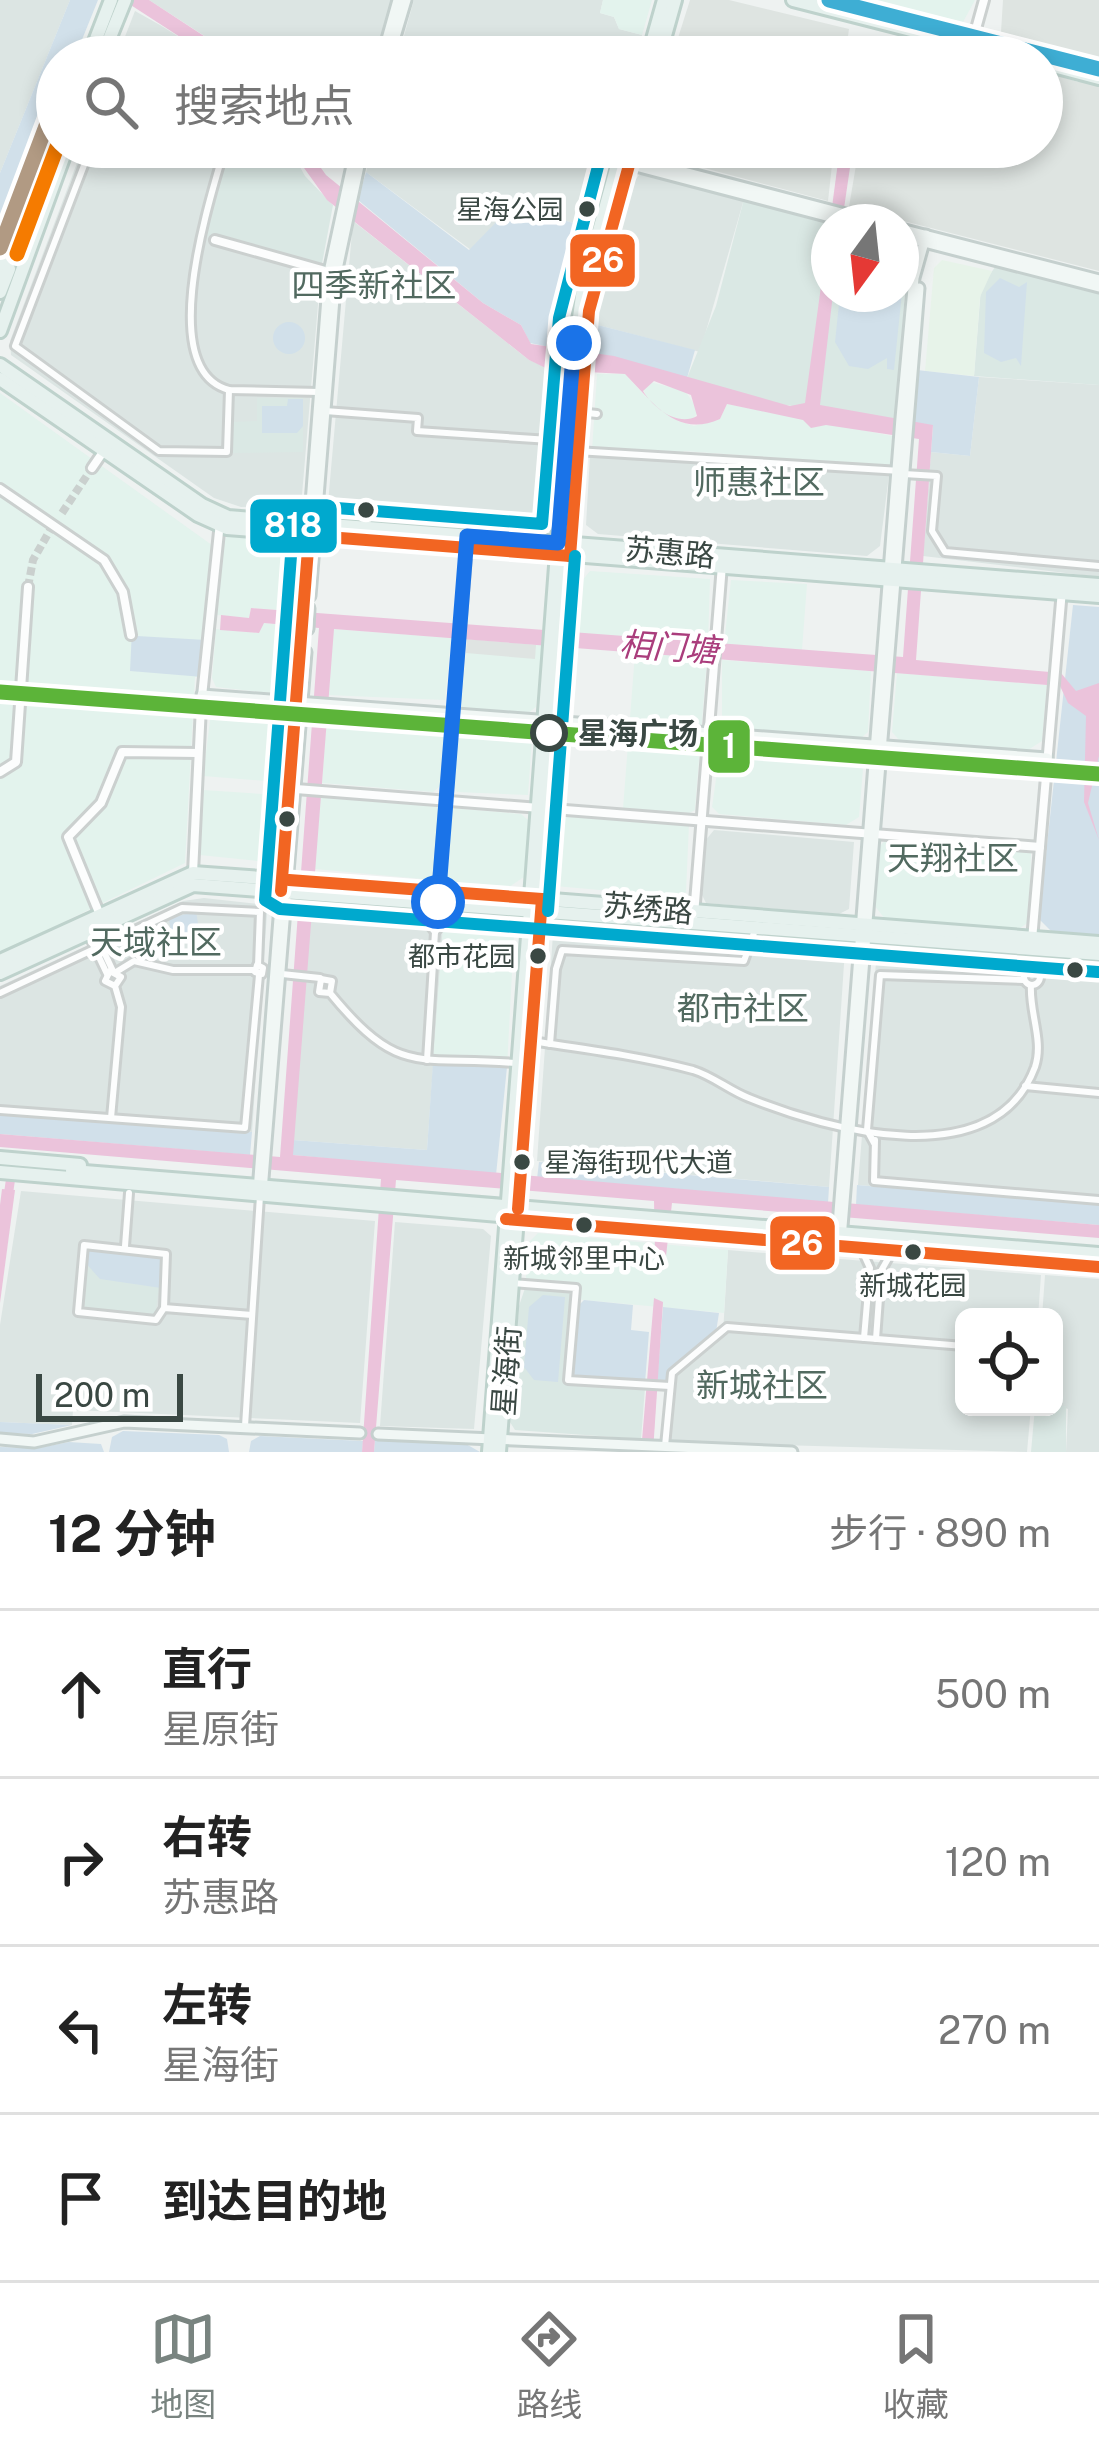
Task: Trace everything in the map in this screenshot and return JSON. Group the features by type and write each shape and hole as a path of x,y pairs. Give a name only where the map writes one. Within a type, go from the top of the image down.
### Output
{"main road":[{"path":"392,36 402,0"},
{"path":"654,36 664,0"},
{"path":"665,36 675,0"},
{"path":"793,0 974,36"},
{"path":"837,0 851,9"},
{"path":"99,36 116,5"},
{"path":"108,36 116,5"},
{"path":"871,14 946,36"},
{"path":"1063,63 1099,74"},
{"path":"1063,68 1099,74"},
{"path":"0,331 49,168"},
{"path":"0,274 55,168"},
{"path":"260,1181 269,972 289,885 301,790 304,629 320,392 341,219 354,168"},
{"name":"星海街","path":"515,1175 531,1040 536,904 579,344 624,168"},
{"path":"672,168 811,209"},
{"path":"0,292 43,190"},
{"path":"0,306 43,190"},
{"path":"919,238 1099,284"},
{"path":"840,1230 886,654 904,576 903,440 925,240"},
{"path":"305,582 325,411 333,273"},
{"name":"苏惠路","path":"0,364 220,520"},
{"name":"苏惠路","path":"0,379 104,450 220,520 1062,588 1099,596"},
{"name":"星海街","path":"571,446 579,412 576,381"},
{"name":"苏惠路","path":"1062,588 1099,585"},
{"path":"202,700 302,701 453,712 549,727"},
{"path":"202,700 329,717 549,727 1047,763"},
{"path":"289,885 302,714"},
{"name":"苏绣路","path":"0,961 193,873 318,888 1034,944 1099,954"},
{"name":"苏绣路","path":"0,973 193,885 289,885"},
{"name":"苏绣路","path":"318,888 358,885 438,897"},
{"name":"星海街","path":"495,1445 515,1175 518,1063 536,904"},
{"name":"苏绣路","path":"694,917 755,927 864,930"},
{"name":"苏绣路","path":"1034,944 1099,943"},
{"path":"1,1168 22,1160 93,1175"},
{"path":"1,1168 18,1179 93,1175"},
{"path":"1,1168 260,1181 387,1202 512,1214 671,1226 840,1230 1099,1254"},
{"name":"星海街","path":"495,1445 512,1283 512,1214"},
{"path":"840,1230 1099,1267"},
{"path":"0,1439 34,1442 124,1422 360,1433"},
{"path":"378,1433 495,1445 792,1452"}],"street":[{"path":"974,36 984,0"},
{"path":"84,168 15,346 167,455 227,452 229,390"},
{"path":"219,168 202,233 192,305 194,351 203,378 229,390 320,392"},
{"path":"202,233 333,273"},
{"path":"199,253 215,240"},
{"path":"325,411 418,418 417,431 938,476 932,531 945,552 1099,566"},
{"path":"579,412 597,414"},
{"path":"92,468 104,450"},
{"path":"730,469 731,458"},
{"path":"0,489 112,570 125,597 131,635"},
{"path":"54,524 62,512"},
{"path":"193,873 198,752 220,520"},
{"path":"427,1060 436,932 441,927 436,921 467,542"},
{"path":"694,917 722,561"},
{"path":"305,582 308,604"},
{"path":"0,772 16,762 28,587"},
{"path":"1062,588 1034,944 1039,981 880,975 874,1181 1099,1200"},
{"path":"100,915 68,837 101,803 124,751 198,752"},
{"path":"301,790 1040,847"},
{"path":"0,992 182,908 254,908 262,916 269,972 245,1129 0,1110"},
{"path":"550,1044 562,950 744,961 755,927"},
{"path":"90,931 121,980 115,986 121,1007 111,1118"},
{"path":"112,972 134,961 181,970 316,978 332,982 330,993 382,1048 427,1060 518,1063"},
{"path":"1034,970 1099,971"},
{"path":"531,1040 697,1071 750,1099 872,1138 929,1136 974,1124 1010,1106 1025,1086 1038,1052 1028,983 1034,970"},
{"path":"1025,1086 1099,1093"},
{"path":"245,1427 260,1181"},
{"path":"125,1246 129,1193"},
{"path":"84,1245 125,1246 166,1255 164,1308 156,1320 76,1310 84,1245"},
{"path":"864,1255 870,1274 864,1338"},
{"path":"876,1339 881,1271 889,1257"},
{"path":"512,1283 576,1288 568,1380 670,1386"},
{"path":"164,1308 252,1315"},
{"path":"661,1446 674,1371 727,1327 955,1345"},
{"path":"360,1433 378,1433"}],"shaded area":[{"path":"0,0 70,0 55,36 36,36 36,84 0,173"},
{"path":"70,0 98,0 83,36 55,36"},
{"path":"149,0 391,0 382,36 205,36"},
{"path":"414,0 603,0 600,13 614,17 619,29 642,35 642,36 404,36"},
{"path":"603,0 652,0 642,35 619,29 614,17 600,13"},
{"path":"690,0 729,0 849,29 848,36 679,36"},
{"path":"874,0 975,0 963,22 874,1"},
{"path":"1003,0 1099,0 1099,60 1063,50 1063,36 1001,32"},
{"path":"135,11 178,36 125,36"},
{"path":"1063,77 1099,80 1099,271 919,225 919,204 850,204 856,168 1063,168"},
{"path":"36,84 36,156 0,248 0,173"},
{"path":"75,168 222,168 209,214 321,269 302,495 294,505 241,507 214,498 11,355 10,341"},
{"path":"222,168 301,168 333,205 321,269 204,235"},
{"path":"367,168 605,168 588,227 512,206 471,250 366,172"},
{"path":"704,168 832,168 828,201"},
{"name":"星海公园","path":"366,172 469,250 512,206 588,227 564,350 530,343 521,325 483,303 358,200"},
{"path":"639,175 744,199 700,352 594,324 630,187"},
{"path":"744,199 811,217 811,312 904,312 896,421 779,404 687,378 716,306"},
{"path":"353,221 529,360 558,371 548,515 542,527 344,514 328,503"},
{"path":"942,260 992,271 980,297 974,376 925,371 934,268"},
{"path":"995,267 1099,293 1099,385 974,376 981,288"},
{"path":"1000,278 1019,287 1027,282 1021,366 1016,358 1001,362 984,353 986,292"},
{"path":"838,312 900,312 894,370 887,369 887,358 868,369 849,366 835,342"},
{"path":"289,322 300,327 305,338 300,349 289,354 278,349 273,338 278,327"},
{"path":"594,324 695,350 687,378 592,352"},
{"path":"917,370 979,377 970,456 931,452 933,426 912,423"},
{"path":"597,374 625,374 646,397 643,387 650,382 685,391 699,411 692,420 678,421 694,426 720,419 727,404 892,436 890,466 684,451 678,457 592,450"},
{"path":"979,377 1099,385 1099,577 923,556 931,452 970,456"},
{"path":"0,393 216,548 203,677 195,677 185,863 0,953"},
{"path":"257,398 303,398 303,452 231,453 231,422 257,421"},
{"path":"288,399 303,399 303,426 297,433 262,433 262,406 287,406"},
{"path":"590,456 889,475 880,546 867,556 598,534 586,525"},
{"path":"228,535 293,544 292,611 251,608 249,618 217,615 223,542"},
{"path":"590,571 710,579 708,643 577,634 581,582"},
{"path":"731,580 807,584 802,650 724,644"},
{"path":"1073,605 1099,607 1099,935 1051,931 1039,919"},
{"path":"263,623 293,626 288,695 216,687 212,678 216,629 259,633"},
{"path":"333,629 451,638 445,700 327,695"},
{"path":"132,630 137,636 206,640 203,677 130,671"},
{"path":"467,639 543,645 536,707 528,713 461,708"},
{"path":"467,639 536,645 535,659 466,653"},
{"path":"635,653 707,658 695,810 689,813 623,809"},
{"path":"722,660 871,671 868,732 861,738 722,727"},
{"path":"897,673 1047,685 1042,741 1028,750 900,741 892,732"},
{"path":"211,713 282,720 279,782 203,776"},
{"path":"326,724 446,733 441,785 433,792 322,783"},
{"path":"457,734 532,739 528,795 457,792 453,785"},
{"path":"720,752 858,761 863,769 859,817 846,825 719,814 712,807"},
{"path":"203,790 278,795 267,862 200,855"},
{"path":"320,797 521,814 528,820 524,877 509,887 315,869"},
{"path":"561,816 689,824 686,892 678,897 555,886"},
{"path":"714,830 854,842 849,909 839,914 706,903 702,895 705,841"},
{"path":"887,838 1031,853 1029,922 1017,930 885,919 874,905 880,846"},
{"path":"204,898 258,904 267,913 252,1132 0,1115 0,986 183,901"},
{"path":"311,907 444,915 427,1150 293,1140"},
{"path":"196,911 200,937 173,945 169,919"},
{"path":"444,915 495,919 514,935 507,1067 433,1062"},
{"path":"564,924 832,943 845,949 829,1187 537,1161 553,934"},
{"path":"888,949 1099,966 1099,1205 858,1185 876,962"},
{"path":"433,1062 507,1067 496,1175 293,1155 293,1140 427,1150"},
{"path":"0,1115 252,1132 250,1155 0,1134"},
{"path":"539,1162 829,1187 828,1203 537,1179"},
{"path":"857,1185 1099,1205 1099,1225 856,1205"},
{"path":"21,1191 375,1221 360,1423 73,1410 72,1425 0,1422 0,1325"},
{"path":"395,1222 483,1229 491,1236 474,1429 380,1426"},
{"name":"新城邻里中心","path":"538,1233 728,1250 724,1313 573,1299 573,1292 525,1288 529,1242"},
{"path":"86,1246 161,1256 161,1288 100,1279 83,1260"},
{"name":"新城花园","path":"728,1250 1041,1275 1039,1308 955,1308 955,1416 1030,1416 1027,1452 668,1442 674,1375 723,1333"},
{"path":"83,1260 159,1286 155,1317 81,1310"},
{"path":"1045,1275 1099,1279 1099,1452 1066,1452 1063,1308 1043,1308"},
{"path":"525,1288 574,1292 566,1381 645,1388 641,1439 515,1430 510,1422 519,1306"},
{"path":"543,1295 565,1297 558,1382 534,1380 524,1367 529,1307"},
{"path":"584,1300 633,1305 631,1330 649,1332 645,1383 571,1376 577,1307"},
{"path":"663,1307 719,1313 716,1332 662,1384 657,1383"},
{"path":"1063,1406 1066,1452 1031,1452 1034,1416 1063,1416"},
{"path":"0,1422 72,1425 32,1434 0,1433"},
{"path":"123,1431 219,1435 227,1439 229,1452 109,1452 112,1437"},
{"path":"260,1436 363,1441 362,1452 249,1452 251,1441"},
{"path":"375,1440 466,1444 480,1452 374,1452"},
{"path":"69,1442 101,1444 104,1452 0,1452 0,1447 38,1448"}],"water":[{"path":"123,0 149,0 204,36 179,36"},
{"name":"相门塘","path":"304,168 321,168 483,303 521,325 531,344 614,356 790,406 805,403 817,312 831,312 820,405 933,425 916,660 1061,673 1076,691 1099,683 1099,756 1088,803 1099,840 1084,802 1086,716 1068,703 1060,686 334,629 293,1155 1099,1225 1099,1238 672,1203 666,1256 660,1259 655,1254 654,1201 396,1180 374,1452 362,1452 381,1179 0,1147 0,1134 280,1157 319,628 264,623 259,633 220,630 221,615 249,618 251,608 903,657 919,439 826,425 811,428 803,420 727,404 720,419 690,424 663,412 682,419 697,416 691,395 654,381 643,391 649,399 625,374 550,370 529,360 327,200"},
{"path":"837,168 850,168 845,204 832,204"},
{"path":"2,1189 15,1190 0,1303 0,1205"},
{"path":"654,1298 663,1302 653,1452 641,1452"}],"waterway":[{"path":"9,1190 11,1176"}],"tunnel":[{"path":"62,513 92,468"},
{"path":"28,587 33,560 53,525"}],"transit line":[{"path":"829,0 970,36"},
{"path":"1063,60 1099,69"},
{"path":"0,248 36,153"},
{"path":"17,254 49,168"},
{"name":"818","path":"598,168 559,318 542,524 311,506 294,516 265,900 280,909 1098,972"},
{"name":"26","path":"570,556 589,311 628,168"},
{"name":"26","path":"281,891 310,524"},
{"name":"26","path":"315,536 570,556"},
{"name":"818","path":"548,911 575,556"},
{"name":"1","path":"0,692 1099,774"},
{"name":"26","path":"289,880 542,899"},
{"name":"26","path":"518,1209 542,899"},
{"name":"26","path":"506,1219 1099,1267"}],"place":[{"name":"星海公园","path":"587,209"},
{"name":"星海广场","path":"549,733"},
{"name":"都市花园","path":"538,956"},
{"name":"星海街现代大道","path":"522,1162"},
{"name":"新城邻里中心","path":"584,1225"},
{"name":"新城花园","path":"913,1252"}],"district":[{"name":"四季新社区","path":"374,285"},
{"name":"师惠社区","path":"759,482"},
{"name":"天翔社区","path":"953,858"},
{"name":"天域社区","path":"156,942"},
{"name":"都市社区","path":"743,1008"},
{"name":"新城社区","path":"762,1385"}],"route":[{"path":"438,902 467,536 558,543 574,343"}]}
